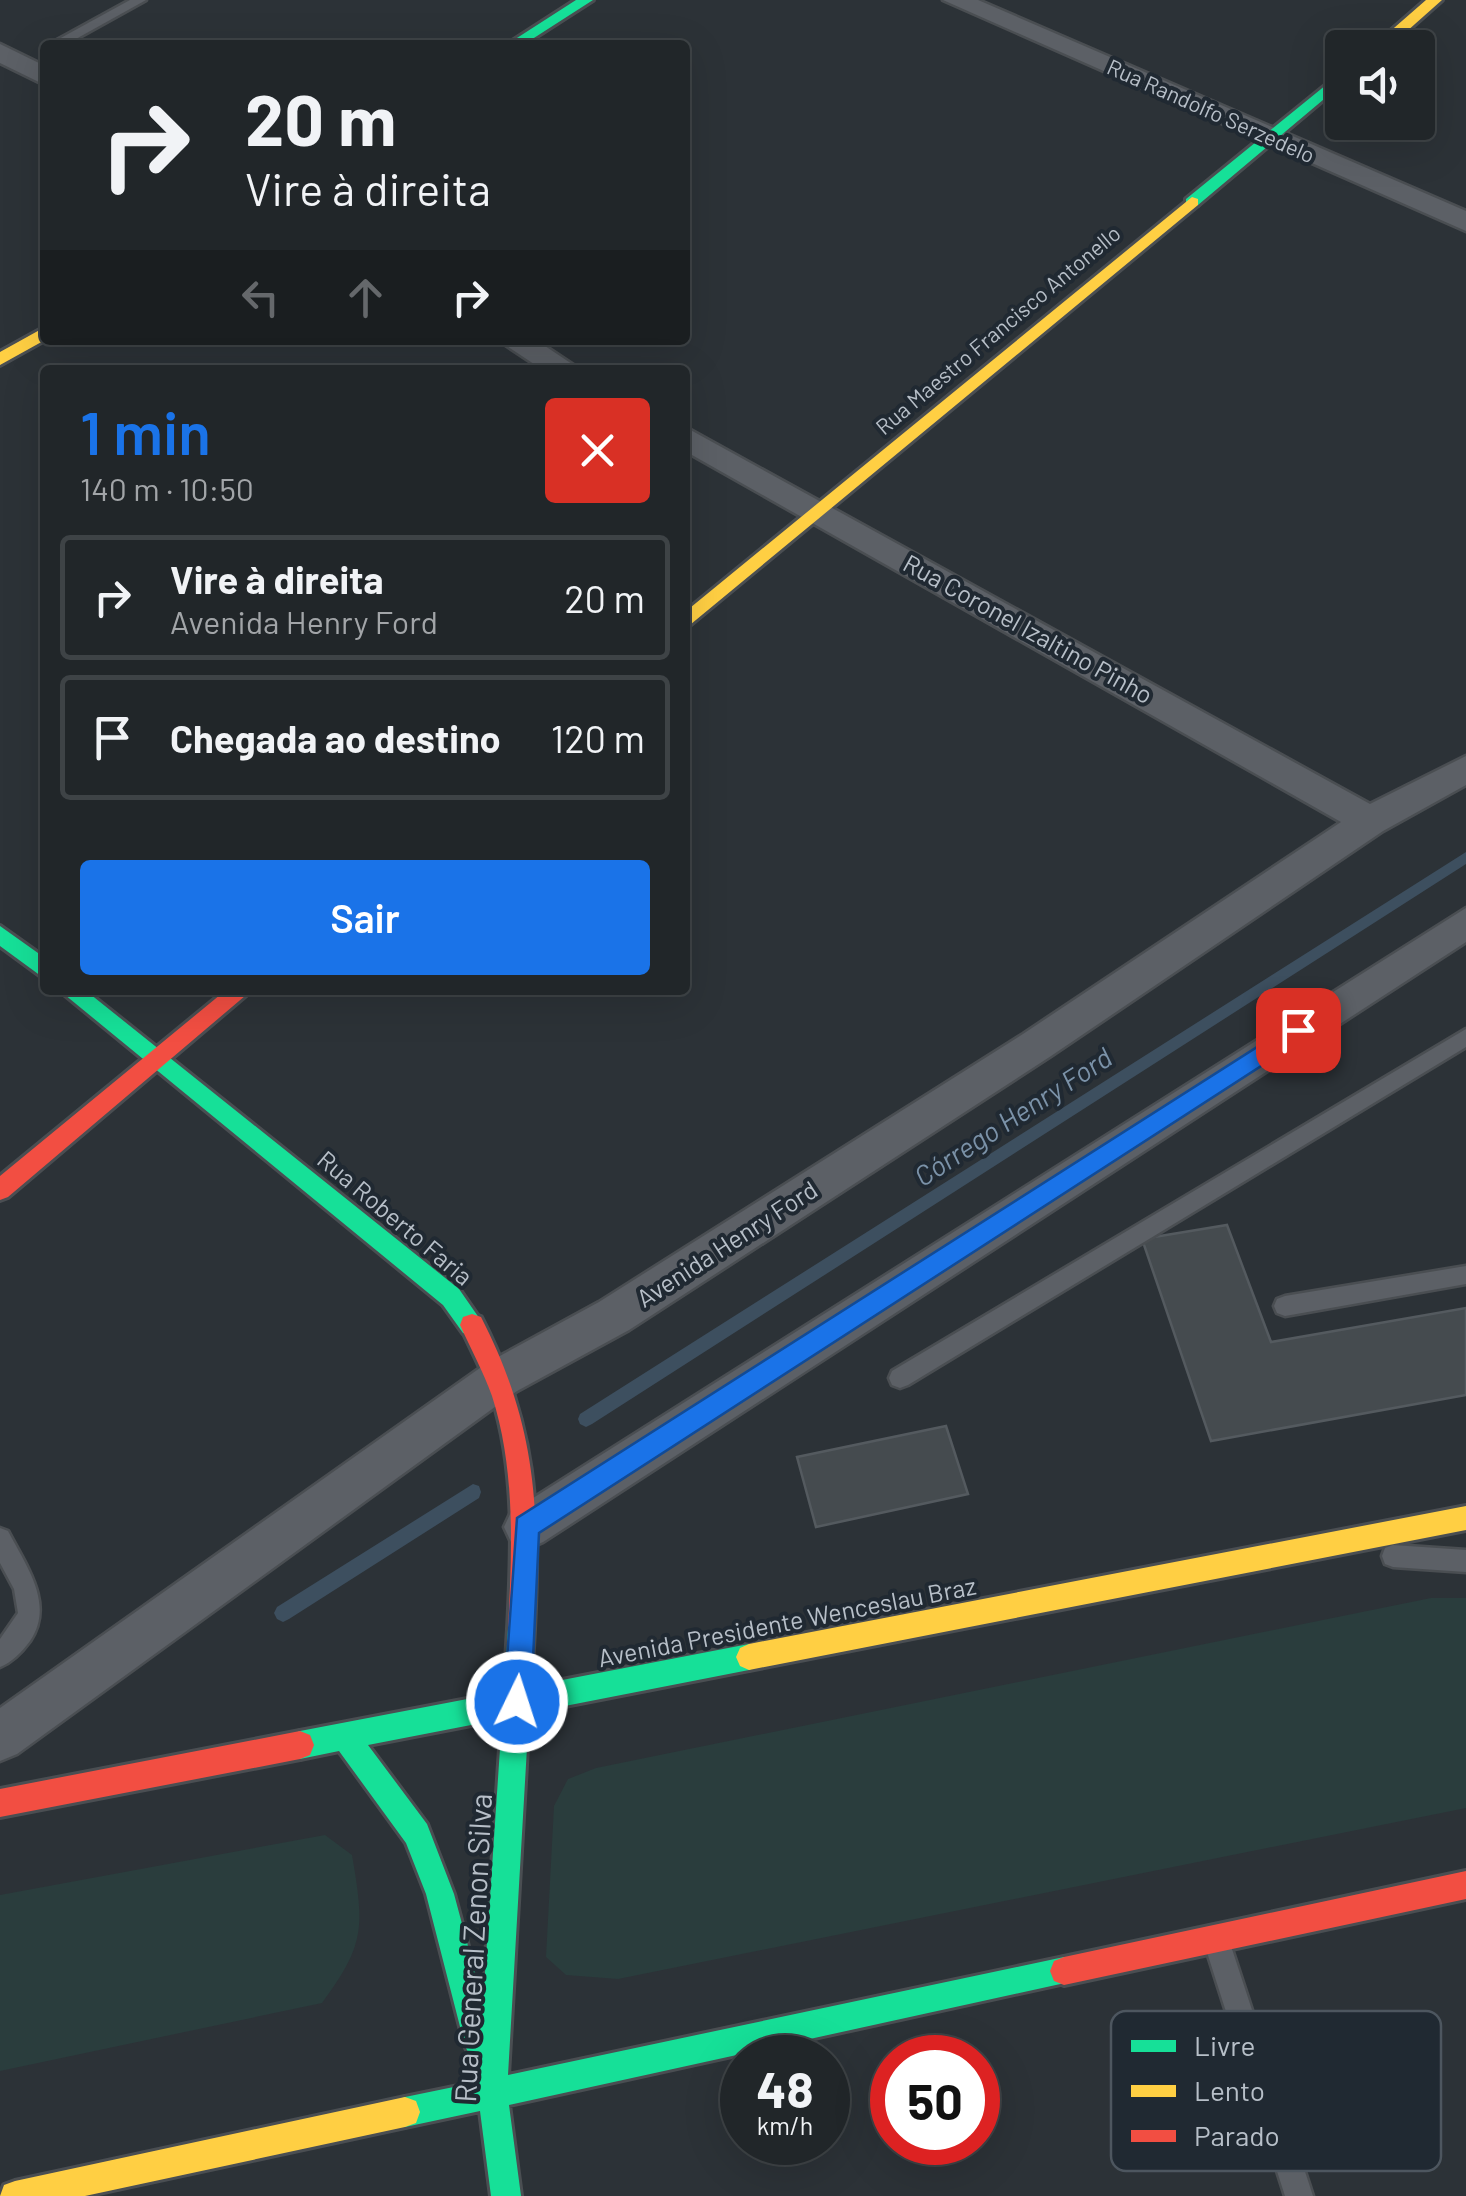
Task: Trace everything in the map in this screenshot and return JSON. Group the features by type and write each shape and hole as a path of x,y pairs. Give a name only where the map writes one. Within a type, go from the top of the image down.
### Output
{"main road":[{"path":"521,40 586,0"},
{"path":"1399,30 1435,0"},
{"name":"Rua Maestro Francisco Antonello","path":"690,618 1325,91"},
{"path":"0,360 40,335"},
{"path":"0,934 40,966"},
{"name":"Rua Roberto Faria","path":"76,995 451,1297 475,1327 502,1378 524,1471 526,1526 517,1702"},
{"path":"0,1190 235,995"},
{"name":"Avenida Presidente Wenceslau Braz","path":"0,1803 1466,1518"},
{"name":"Rua General Zenon Silva","path":"506,2196 492,2092 517,1702"},
{"path":"346,1736 417,1834 440,1894 492,2092"},
{"path":"15,2196 1461,1885"}],"street":[{"name":"Rua Randolfo Serzedelo","path":"956,0 1466,222"},
{"path":"522,345 557,365"},
{"name":"Rua Coronel Izaltino Pinho","path":"690,439 1370,822"},
{"name":"Avenida Henry Ford","path":"0,1737 502,1378 614,1316 972,1087 1370,822 1466,770"},
{"path":"526,1526 1466,922"}],"lane":[{"path":"64,40 140,0"},
{"path":"900,1378 1466,1037"},
{"path":"1285,1306 1466,1275"},
{"path":"0,1539 28,1598 31,1616 24,1636 0,1655"},
{"path":"1303,1550 1466,1561"},
{"path":"1216,1938 1240,2011"},
{"path":"1292,2171 1300,2196"}],"shaded area":[{"path":"1431,1598 1466,1598 1466,1808 618,1979 566,1975 546,1957 554,1806 568,1779 596,1768"},
{"path":"325,1835 352,1855 359,1917 354,1949 322,2003 0,2071 0,1895"}],"building":[{"path":"1227,1225 1271,1342 1466,1308 1466,1395 1211,1441 1142,1239"},
{"path":"946,1426 968,1494 816,1527 797,1457"}],"waterway":[{"name":"Córrego Henry Ford","path":"586,1419 1466,857"},
{"name":"Córrego Henry Ford","path":"283,1613 473,1492"}],"traffic: fast":[{"path":"521,40 586,0"},
{"path":"1192,202 1325,91"},
{"path":"0,934 40,966"},
{"path":"76,995 451,1297 472,1325"},
{"path":"506,2196 492,2092 521,1629"},
{"path":"300,1745 749,1657"},
{"path":"345,1736 417,1834 440,1894 480,2046"},
{"path":"405,2112 1064,1971"}],"traffic: slow":[{"path":"1399,30 1435,0"},
{"path":"690,618 1192,202"},
{"path":"0,360 40,335"},
{"path":"749,1657 1466,1518"},
{"path":"15,2196 405,2112"}],"traffic: jam":[{"path":"0,1190 235,995"},
{"path":"472,1325 505,1398 520,1472 524,1549 521,1629"},
{"path":"0,1803 300,1745"},
{"path":"1064,1971 1466,1885"}],"route":[{"path":"517,1702 526,1526 1298,1030"}]}
